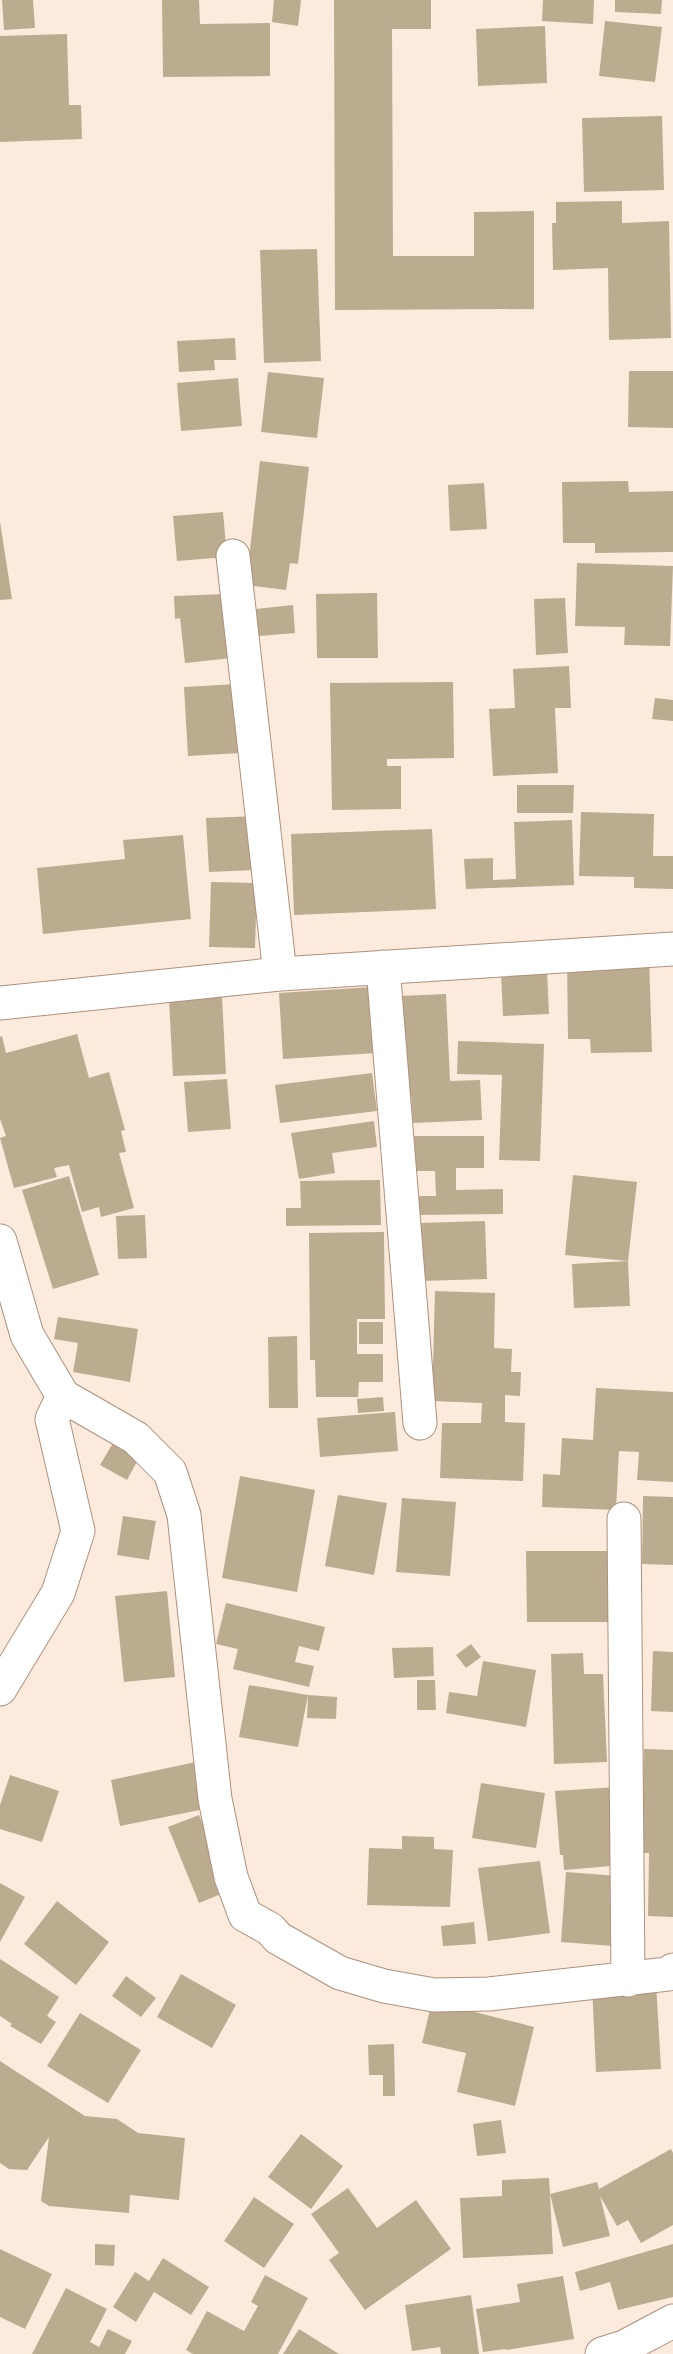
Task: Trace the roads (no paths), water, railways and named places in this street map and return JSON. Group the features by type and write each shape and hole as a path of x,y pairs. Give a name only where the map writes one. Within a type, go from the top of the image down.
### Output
{"street":[{"path":"233,556 280,974"},
{"path":"0,1003 280,974 673,949"},
{"path":"383,967 420,1423"},
{"path":"0,1241 27,1335 63,1396 136,1438 170,1472 184,1515 215,1799 231,1876 245,1915 270,1929 278,1938 340,1973 384,1986 434,1995 489,1994 628,1980 668,1974 673,1970"},
{"path":"0,1689 58,1593 78,1531 52,1419 63,1396"},
{"path":"624,1519 628,1980"},
{"path":"602,2354 624,2347 673,2321"}]}
